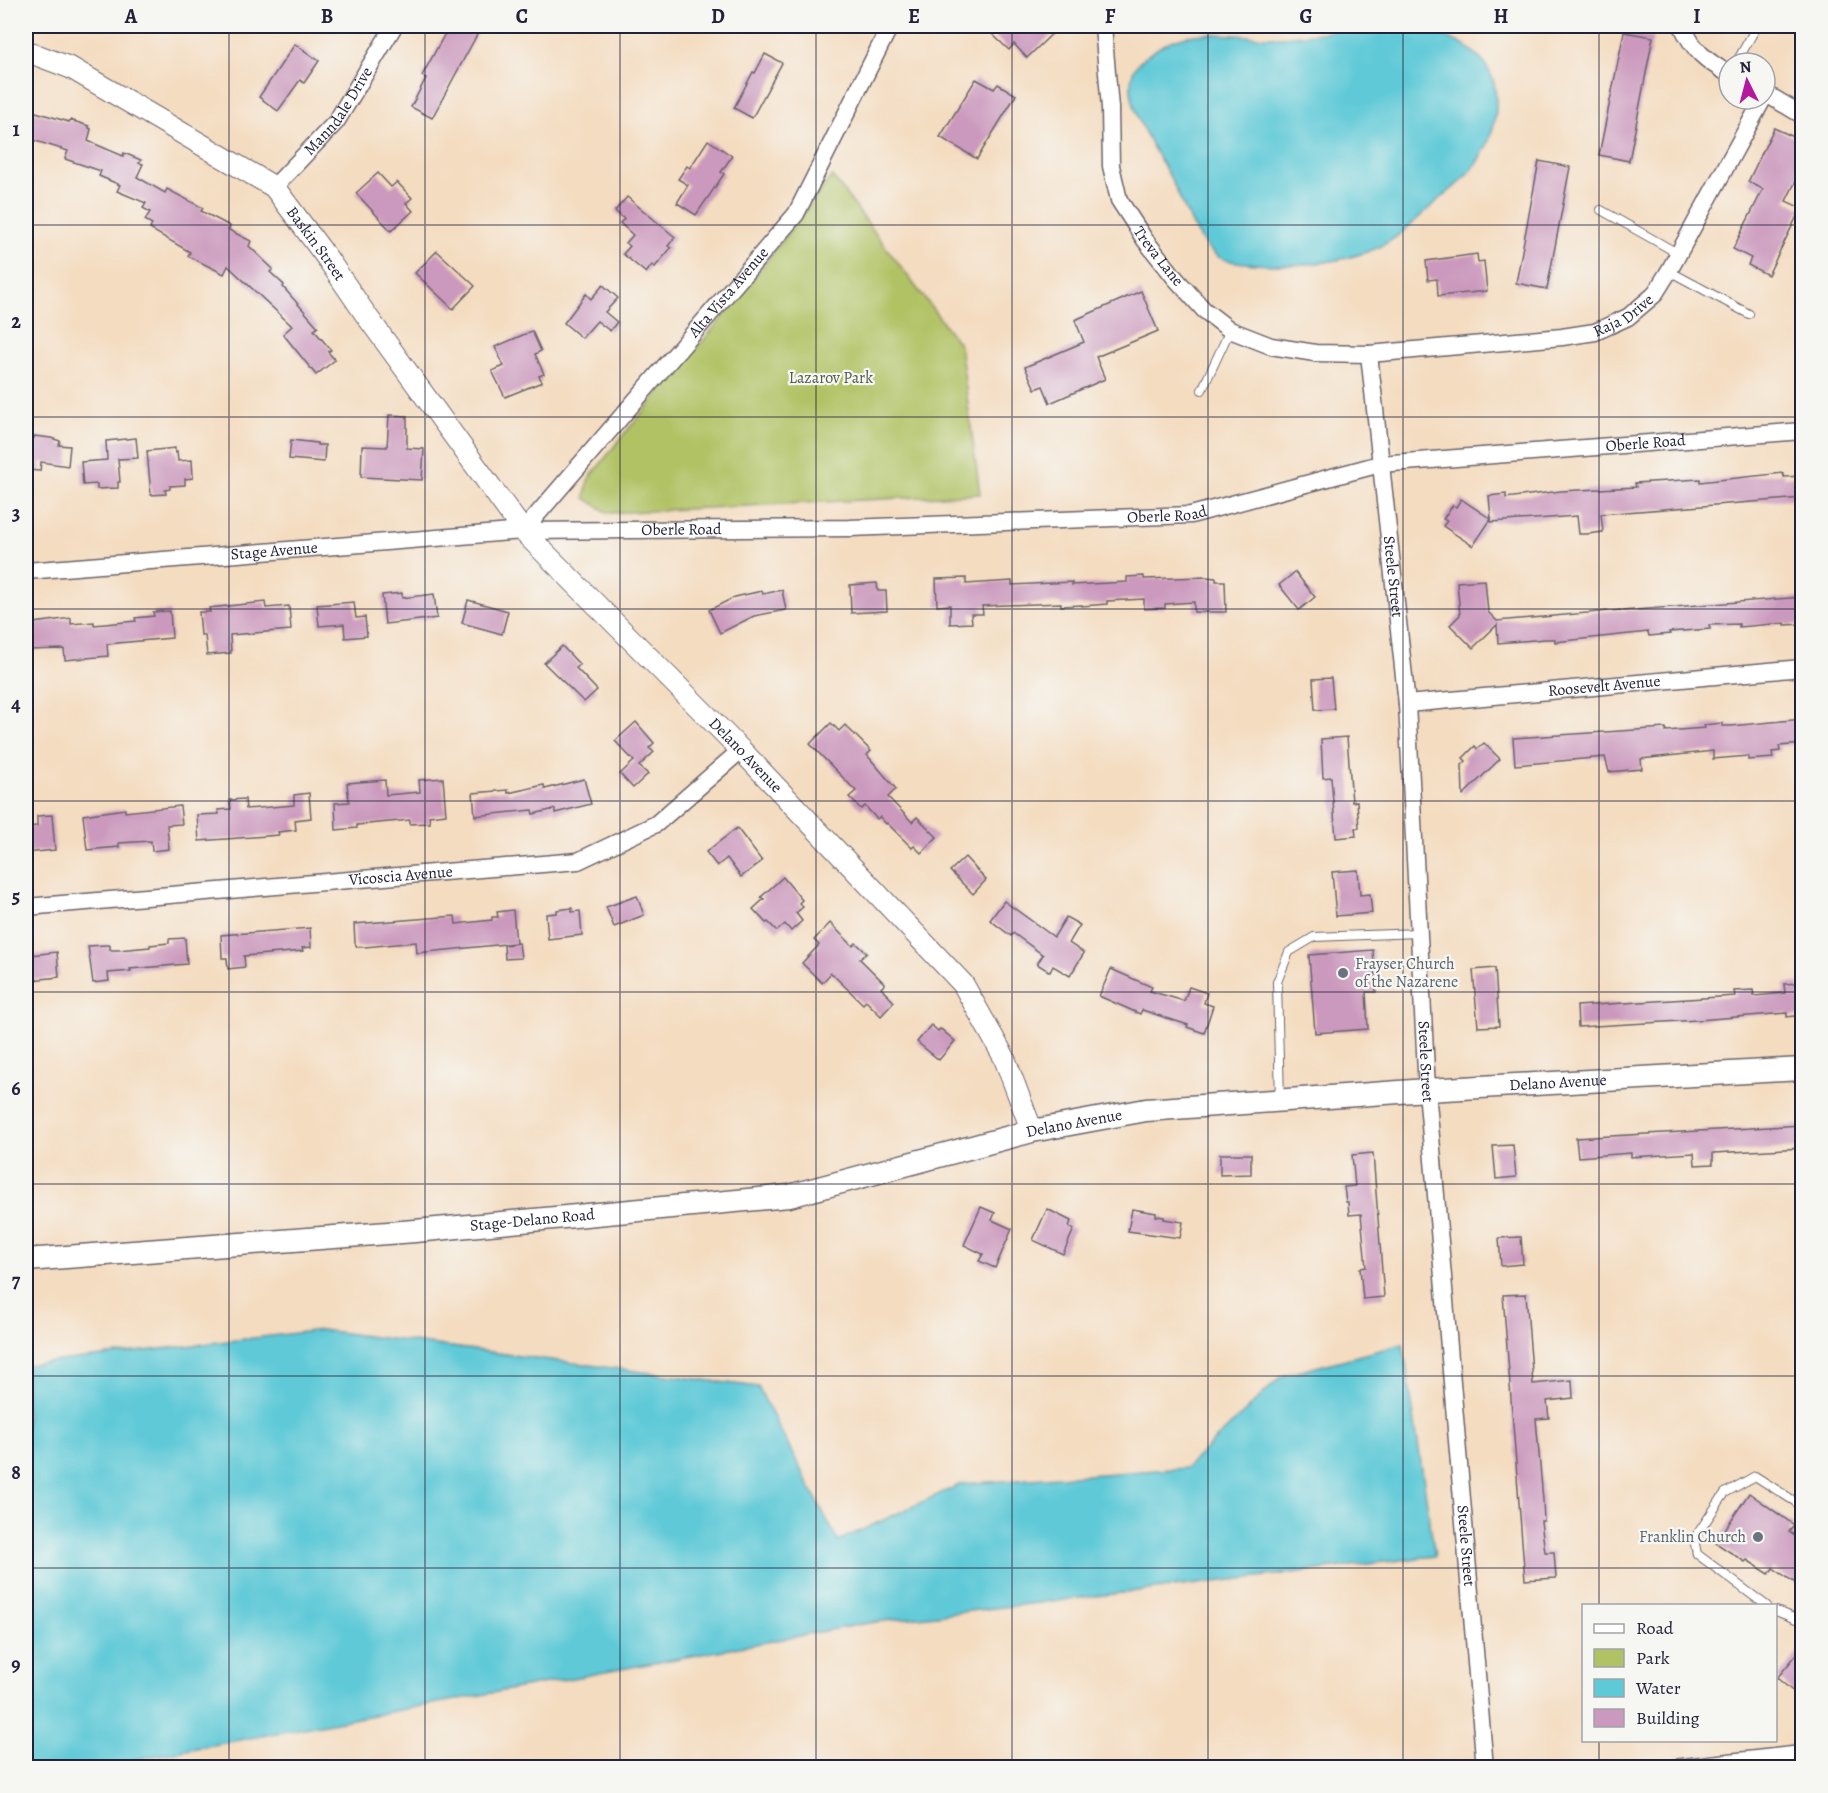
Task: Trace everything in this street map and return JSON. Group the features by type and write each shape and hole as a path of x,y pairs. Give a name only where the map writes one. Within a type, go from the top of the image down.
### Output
{"main road":[{"name":"Delano Avenue","path":"1032,1131 1146,1110 1427,1090 1803,1069"},
{"name":"Stage-Delano Road","path":"26,1260 415,1231 789,1196 1032,1131"}],"street":[{"name":"Manndale Drive","path":"274,187 336,122 394,26"},
{"name":"Alta Vista Avenue","path":"523,531 796,214 890,26"},
{"name":"Treva Lane","path":"1103,26 1110,108 1111,166 1119,200 1145,240 1176,279 1204,310 1230,330 1270,346 1315,353 1369,354"},
{"path":"1683,26 1691,44 1717,67"},
{"name":"Baskin Street","path":"26,51 71,68 274,187 523,531"},
{"path":"1777,101 1803,115"},
{"name":"Raja Drive","path":"1369,354 1562,337 1595,332 1628,317 1654,295 1669,272 1756,111"},
{"name":"Steele Street","path":"1369,354 1407,704 1427,1090 1485,1767"},
{"name":"Oberle Road","path":"523,531 850,528 1191,515 1380,464 1803,431"},
{"name":"Stage Avenue","path":"26,571 523,531"},
{"name":"Delano Avenue","path":"523,531 741,750 963,984 1004,1057 1032,1131"},
{"name":"Roosevelt Avenue","path":"1407,704 1803,668"},
{"name":"Vicoscia Avenue","path":"26,907 578,861 656,824 741,750"},
{"path":"1674,1767 1803,1754"}],"lane":[{"path":"1743,51 1757,26"},
{"path":"1601,210 1679,254"},
{"path":"1669,272 1749,314"},
{"path":"1202,390 1230,330"},
{"path":"1280,1101 1277,982 1289,952 1314,938 1419,933"},
{"path":"1766,1604 1697,1554 1694,1539 1725,1493 1755,1476 1803,1506"},
{"path":"1777,1611 1796,1619 1803,1618"}],"green space":[{"name":"Lazarov Park","path":"832,176 960,345 980,494 608,513 585,498 588,480 729,310"}],"water":[{"path":"1401,26 1427,31 1454,40 1477,55 1492,77 1496,95 1496,114 1486,147 1472,169 1401,233 1385,244 1361,254 1326,262 1289,265 1236,262 1217,256 1197,233 1137,113 1132,99 1131,85 1133,72 1140,62 1160,47 1192,35 1278,37 1347,29"},
{"path":"321,1330 758,1387 838,1541 961,1484 1186,1468 1282,1376 1403,1344 1435,1556 868,1623 95,1767 26,1767 26,1365"}],"building":[{"path":"449,26 466,26 479,31 432,118 411,107 426,78 422,76"},
{"path":"999,26 1060,26 1027,58 1014,44 1009,50 991,33"},
{"path":"1624,32 1653,37 1629,161 1599,155"},
{"path":"295,44 319,61 304,83 300,80 278,111 259,97"},
{"path":"765,54 782,63 752,118 734,108"},
{"path":"976,79 994,89 998,84 1016,95 977,159 940,137"},
{"path":"26,109 89,126 91,129 88,141 123,156 124,153 141,160 139,163 143,164 137,177 165,193 167,189 203,208 201,211 230,226 229,230 251,241 249,246 273,269 270,272 284,285 283,287 318,327 314,330 331,350 328,352 335,360 316,375 283,334 292,326 228,266 224,274 188,256 190,252 150,229 152,224 145,220 150,212 143,208 146,203 117,191 120,185 99,176 101,171 65,159 68,151 26,138"},
{"path":"1774,128 1803,141 1803,167 1786,201 1801,208 1768,275 1748,265 1751,258 1733,249 1763,189 1748,182"},
{"path":"708,140 732,156 721,172 724,174 696,215 677,203 688,185 678,179 687,166 690,168"},
{"path":"1539,161 1570,167 1547,289 1516,283"},
{"path":"378,173 391,187 397,182 412,198 406,203 413,211 391,231 356,193"},
{"path":"627,197 675,237 668,246 671,248 655,267 652,265 646,273 623,254 630,246 626,243 633,235 620,223 624,219 615,211"},
{"path":"437,251 475,286 453,309 415,273"},
{"path":"1477,254 1478,262 1484,261 1487,291 1438,296 1437,279 1428,280 1426,261"},
{"path":"603,285 618,298 605,312 617,322 610,331 597,321 582,338 564,323 586,294 591,299"},
{"path":"1141,291 1158,331 1096,357 1105,379 1050,403 1043,386 1035,389 1025,367 1084,342 1075,320"},
{"path":"532,331 541,351 535,354 544,374 539,376 542,382 505,397 492,371 504,366 495,347"},
{"path":"389,415 407,416 407,448 424,449 422,480 361,477 362,446 387,447"},
{"path":"34,436 51,438 60,441 59,445 70,446 68,466 41,462 40,471 26,470 26,437 34,438"},
{"path":"136,438 138,458 118,459 120,482 118,482 118,488 97,489 97,484 83,485 81,462 107,460 106,441"},
{"path":"291,440 325,445 324,462 289,459"},
{"path":"175,448 178,461 192,460 193,478 185,479 185,485 170,486 170,489 165,490 166,494 151,495 147,451"},
{"path":"1783,473 1784,477 1802,476 1803,498 1601,514 1603,532 1579,534 1577,516 1491,522 1489,496 1506,494 1506,498 1561,491 1636,487 1635,483 1700,479 1700,482"},
{"path":"1461,499 1491,519 1473,546 1443,526 1447,521 1443,519 1453,505 1456,507"},
{"path":"1295,572 1315,597 1299,610 1279,585"},
{"path":"1144,576 1144,579 1205,577 1225,581 1226,612 1194,612 1194,602 1165,604 1165,608 1144,609 1144,599 1107,601 1107,604 1082,606 1061,606 1061,603 982,606 983,614 971,614 972,623 950,624 950,605 937,606 936,579 966,578 966,584 1012,581 1012,585 1072,582 1072,585 1127,582 1127,577"},
{"path":"1485,580 1488,612 1497,621 1803,597 1803,624 1785,625 1785,623 1739,627 1739,624 1709,625 1710,629 1649,636 1648,632 1555,642 1555,639 1545,639 1498,643 1497,625 1473,648 1450,625 1460,615 1457,582"},
{"path":"877,583 878,591 886,591 887,611 851,613 850,585"},
{"path":"782,590 786,610 754,616 720,633 709,610 735,597 762,591 763,594"},
{"path":"402,593 402,598 434,594 437,618 385,624 382,595"},
{"path":"468,600 508,611 502,634 462,623"},
{"path":"265,602 266,608 289,606 291,630 230,635 231,653 207,655 205,635 201,635 199,612 210,612 209,608"},
{"path":"354,602 356,618 365,617 367,636 345,638 344,624 319,626 317,605"},
{"path":"170,611 172,638 107,644 108,656 65,660 64,649 26,650 26,624 71,618 71,624 94,622 94,625 136,621 135,618 154,616 153,612"},
{"path":"562,646 580,665 576,668 597,690 584,702 544,663"},
{"path":"1331,678 1334,709 1315,710 1313,679"},
{"path":"1803,719 1803,744 1779,746 1780,751 1772,752 1773,758 1748,760 1748,756 1713,759 1713,751 1641,759 1642,769 1609,772 1605,757 1515,765 1513,738 1666,728 1666,731 1705,728 1704,725 1722,723 1722,726 1731,726"},
{"path":"636,722 654,743 649,748 654,752 639,766 648,774 633,788 620,774 634,761 615,741"},
{"path":"831,723 839,731 845,725 871,751 867,755 896,789 888,797 912,822 917,817 937,837 921,853 914,846 912,848 880,817 877,819 865,806 861,809 849,797 856,791 810,744"},
{"path":"1347,737 1352,802 1357,801 1359,828 1355,828 1356,836 1336,838 1331,777 1323,778 1321,739"},
{"path":"1484,743 1500,759 1463,795 1462,765 1466,761 1463,758 1475,746 1477,749"},
{"path":"443,778 446,814 429,816 430,823 410,824 410,820 357,825 357,828 336,830 335,803 349,802 347,783 385,780 386,795 420,792 419,780"},
{"path":"584,779 591,804 555,813 555,809 533,814 532,810 475,816 473,793 508,790 508,793 544,785 545,789"},
{"path":"309,793 311,818 295,820 296,830 278,832 279,835 199,841 197,815 219,814 218,810 231,809 230,800 245,799 246,809 294,805 294,795"},
{"path":"180,806 182,824 167,825 169,849 152,851 151,841 119,843 119,847 87,850 83,815 125,809 125,812"},
{"path":"52,815 55,850 26,853 26,827 37,826 37,816"},
{"path":"737,828 762,861 741,877 727,858 717,866 706,852"},
{"path":"965,857 986,880 973,894 950,871"},
{"path":"1358,870 1360,895 1370,894 1372,913 1336,916 1332,872"},
{"path":"783,877 802,900 799,903 803,907 796,913 802,921 791,931 785,924 777,931 753,909 764,899 761,897"},
{"path":"637,896 644,915 614,927 606,907"},
{"path":"1004,901 1054,937 1066,917 1080,925 1069,943 1084,953 1070,976 1053,966 1050,972 1037,964 1043,955 1013,933 1011,936 990,920"},
{"path":"572,908 572,912 580,911 582,935 548,939 546,914"},
{"path":"513,910 516,943 417,953 416,942 365,947 357,947 355,943 354,924 455,916 456,924 492,920 492,917 498,917 497,912"},
{"path":"830,923 853,946 856,943 867,953 860,959 885,984 881,988 894,1002 881,1016 866,1001 863,1004 831,973 822,983 802,963 819,945 814,940"},
{"path":"310,928 311,947 302,948 303,951 244,956 245,967 228,969 227,958 222,958 221,935"},
{"path":"185,938 187,964 108,973 109,981 93,983 88,946 110,945 110,950 118,950 150,947 150,945 169,943 169,939"},
{"path":"519,943 521,958 505,959 504,945"},
{"name":"Frayser Church of the Nazarene","path":"1373,950 1376,992 1366,992 1368,1029 1315,1033 1309,955"},
{"path":"57,952 59,977 33,980 31,955"},
{"path":"1495,968 1499,1026 1478,1027 1473,970"},
{"path":"1111,969 1152,987 1150,991 1184,1001 1189,987 1207,993 1204,1003 1213,1006 1204,1033 1187,1027 1188,1025 1142,1010 1140,1014 1099,996"},
{"path":"1799,983 1800,993 1803,993 1803,1015 1787,1017 1787,1013 1578,1027 1577,1006 1735,996 1734,991 1753,990 1754,996 1785,993 1784,984"},
{"path":"931,1025 938,1031 942,1030 955,1041 939,1060 917,1042"},
{"path":"1803,1125 1803,1148 1713,1153 1713,1164 1695,1165 1694,1153 1631,1157 1631,1153 1578,1157 1576,1138"},
{"path":"1513,1145 1516,1177 1496,1179 1493,1146"},
{"path":"1373,1153 1384,1297 1363,1299 1360,1268 1366,1267 1361,1214 1349,1215 1344,1187 1355,1186 1352,1155"},
{"path":"1220,1154 1251,1154 1251,1174 1220,1175"},
{"path":"981,1207 995,1213 992,1220 1012,1229 995,1268 979,1261 983,1254 964,1245"},
{"path":"1047,1209 1071,1221 1069,1227 1074,1229 1063,1254 1033,1240"},
{"path":"1132,1209 1156,1213 1156,1216 1164,1217 1164,1219 1183,1222 1180,1238 1128,1231"},
{"path":"1521,1237 1523,1264 1501,1266 1499,1238"},
{"path":"1526,1294 1533,1384 1572,1380 1573,1398 1547,1401 1549,1418 1536,1419 1543,1500 1544,1521 1541,1521 1545,1552 1554,1552 1556,1578 1525,1580 1503,1295"},
{"name":"Franklin Church","path":"1749,1493 1794,1525 1789,1532 1803,1541 1803,1588 1773,1568 1769,1574 1716,1543"},
{"path":"1803,1647 1803,1700 1777,1678"}],"place":[{"name":"Frayser Church of the Nazarene","path":"1343,973"},
{"name":"Franklin Church","path":"1758,1537"}]}
